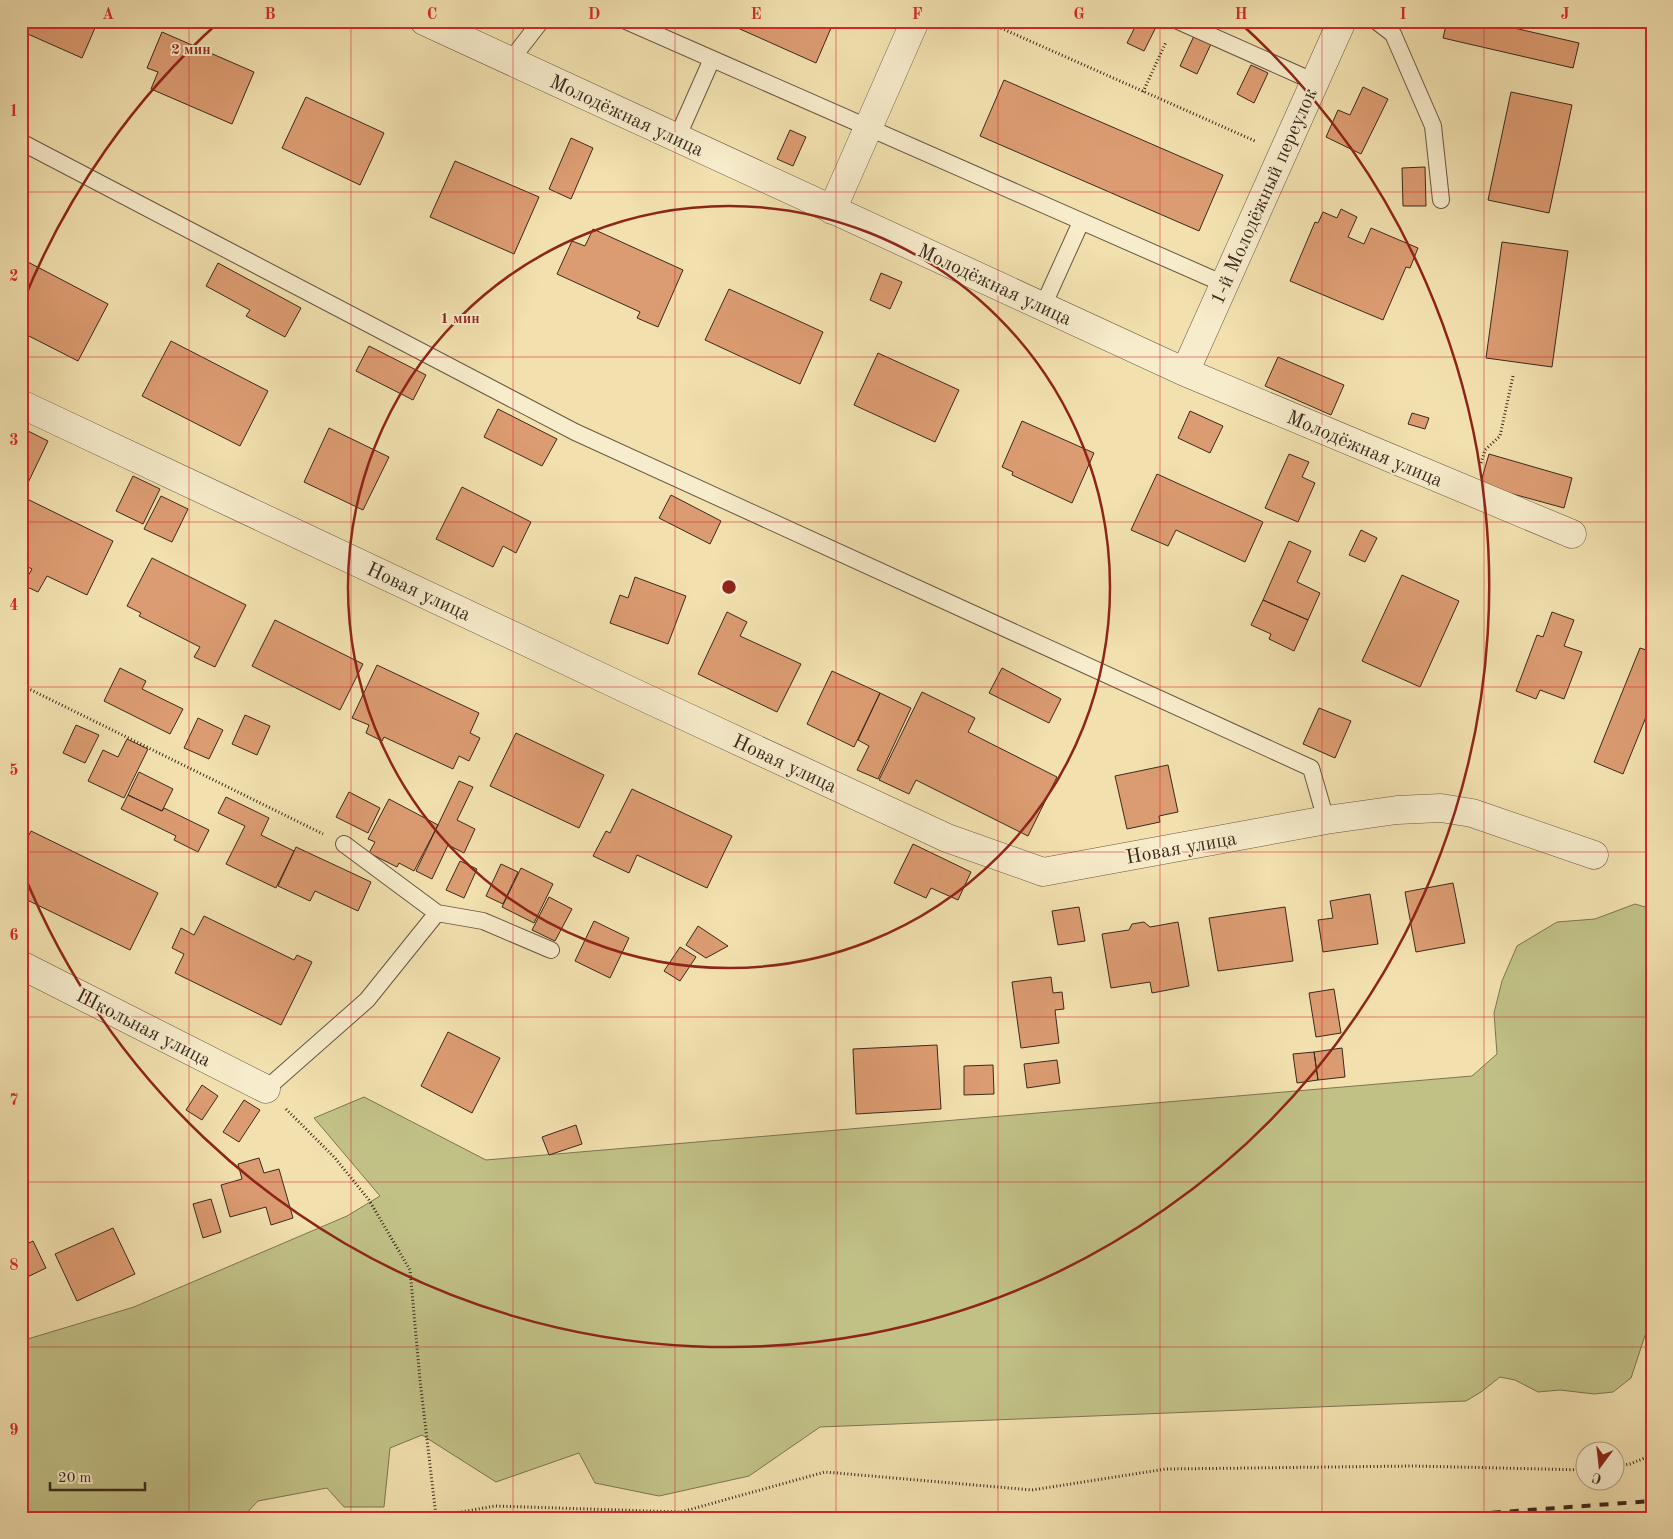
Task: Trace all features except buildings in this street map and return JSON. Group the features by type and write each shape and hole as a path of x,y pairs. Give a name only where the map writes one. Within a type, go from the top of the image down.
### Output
{"street":[{"name":"Молодёжная улица","path":"424,21 1185,372 1572,534"},
{"path":"832,210 915,21"},
{"name":"1-й Молодёжный переулок","path":"1185,372 1342,21"},
{"name":"Новая улица","path":"21,404 619,686 947,838 1043,872 1326,820 1397,810 1441,808 1472,813 1594,855"},
{"name":"Школьная улица","path":"21,965 266,1089"}],"lane":[{"path":"510,61 541,21"},
{"path":"626,21 1224,284"},
{"path":"1178,21 1315,82"},
{"path":"1376,21 1393,34 1433,126 1441,200"},
{"path":"677,138 712,59"},
{"path":"21,142 575,432 1311,768 1326,820"},
{"path":"1043,306 1081,222"},
{"path":"344,844 437,913 482,921 551,950"},
{"path":"266,1089 367,1000 437,913"}],"path":[{"path":"985,21 1283,153"},
{"path":"1143,92 1168,39"},
{"path":"1473,493 1485,450 1500,436 1513,376"},
{"path":"21,685 344,844"},
{"path":"266,1089 335,1158 369,1200 410,1270 420,1380 436,1516"},
{"path":"1626,1465 1652,1455"},
{"path":"427,1518 494,1506 681,1512 825,1472 1032,1490 1166,1469 1413,1466 1576,1470"},
{"path":"681,1512 684,1518"}],"green space":[{"path":"1635,904 1652,909 1652,1314 1631,1378 1613,1392 1594,1394 1560,1390 1538,1392 1515,1380 1500,1377 1466,1401 820,1427 749,1476 659,1496 595,1483 579,1453 496,1482 422,1435 390,1448 384,1507 344,1507 327,1488 258,1501 242,1518 21,1518 21,1341 134,1307 347,1216 380,1196 314,1118 364,1097 486,1160 1472,1076 1497,1054 1494,1013 1502,981 1517,946 1557,922 1595,919"}],"railway":[{"path":"1420,1518 1652,1501"}]}
